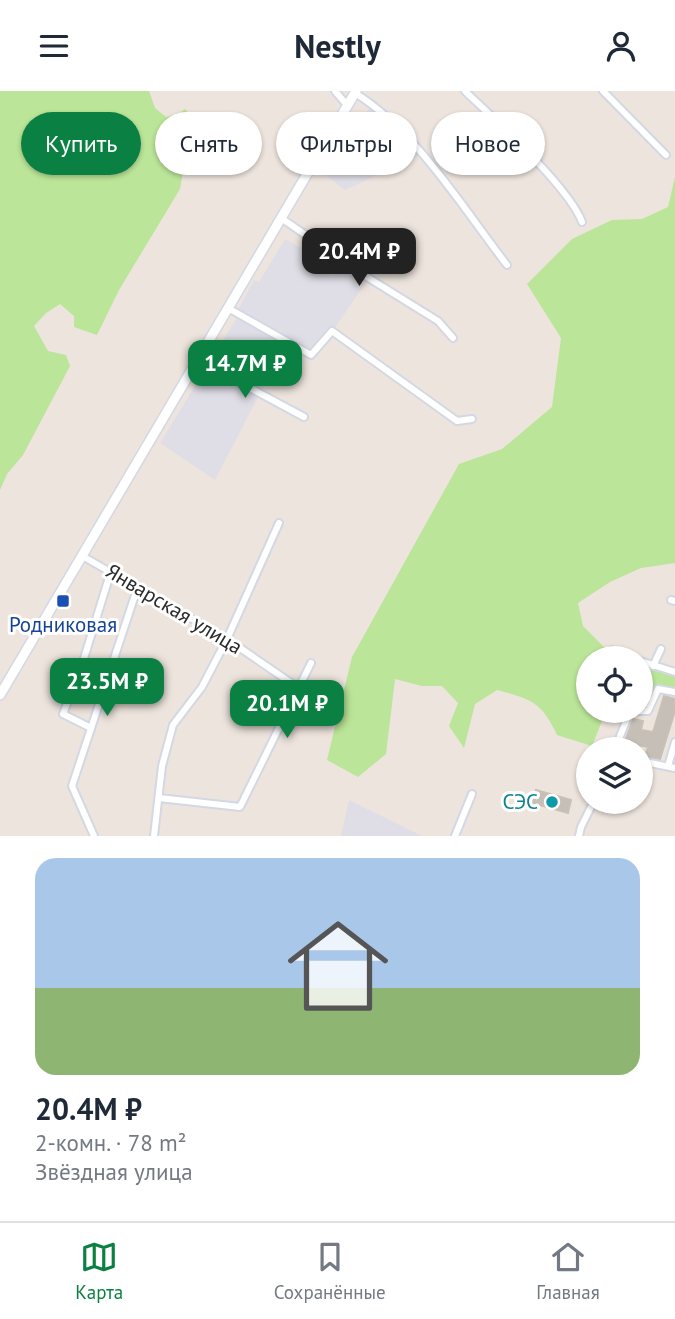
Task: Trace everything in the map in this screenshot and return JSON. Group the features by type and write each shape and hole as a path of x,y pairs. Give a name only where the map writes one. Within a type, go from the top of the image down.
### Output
{"street":[{"path":"335,91 347,105"},
{"path":"465,91 560,188 577,208 582,222"},
{"path":"603,91 666,155"},
{"path":"0,695 356,92 374,104 419,151 507,265"},
{"path":"281,218 367,277 439,321 453,338"},
{"path":"228,308 311,355 332,331 457,421 472,419"},
{"path":"198,360 304,417"},
{"path":"154,836 162,766 173,725 202,687 227,639 279,523"},
{"name":"Январская улица","path":"83,557 227,639 297,687"},
{"path":"89,727 63,714 81,668 111,571"},
{"path":"94,836 72,786 89,727 138,586"},
{"path":"661,649 653,666 675,672"},
{"path":"159,798 240,807 311,663"},
{"path":"653,700 658,689 675,692"},
{"path":"653,764 671,767 675,742"},
{"path":"455,836 472,794"},
{"path":"579,836 580,827 587,814"}],"shaded area":[{"path":"371,106 377,112 367,112"},
{"path":"326,175 377,175 345,190"},
{"path":"285,239 323,260 320,268 333,276 346,268 362,278 364,285 313,360 285,345 215,480 160,443 241,311 238,310 254,280 259,282"},
{"path":"349,800 422,836 341,836"}],"green space":[{"path":"0,91 149,91 155,108 160,112 155,112 155,175 182,175 180,189 119,290 97,335 74,327 74,316 60,304 46,313 34,326 48,351 66,355 70,366 23,455 7,474 0,490"},
{"path":"675,177 675,563 641,568 610,582 578,603 583,626 603,646 576,646 576,723 601,723 596,737 576,737 576,741 557,735 546,715 534,703 497,690 475,704 464,748 449,726 458,703 442,686 422,686 395,679 386,754 358,777 327,760 352,657 459,464 502,449 552,407 561,338 527,284 572,239 612,220 642,219 668,207"},
{"path":"653,668 675,675 675,690 656,686 653,692"}],"building":[{"path":"664,696 675,699 675,711 660,759 653,758 653,737 627,737 632,723 643,723 641,730 653,732"},
{"name":"СЭС","path":"536,790 571,800 568,813 533,803"}],"place":[{"name":"Родниковая","path":"63,601"},
{"name":"СЭС","path":"552,802"}]}
